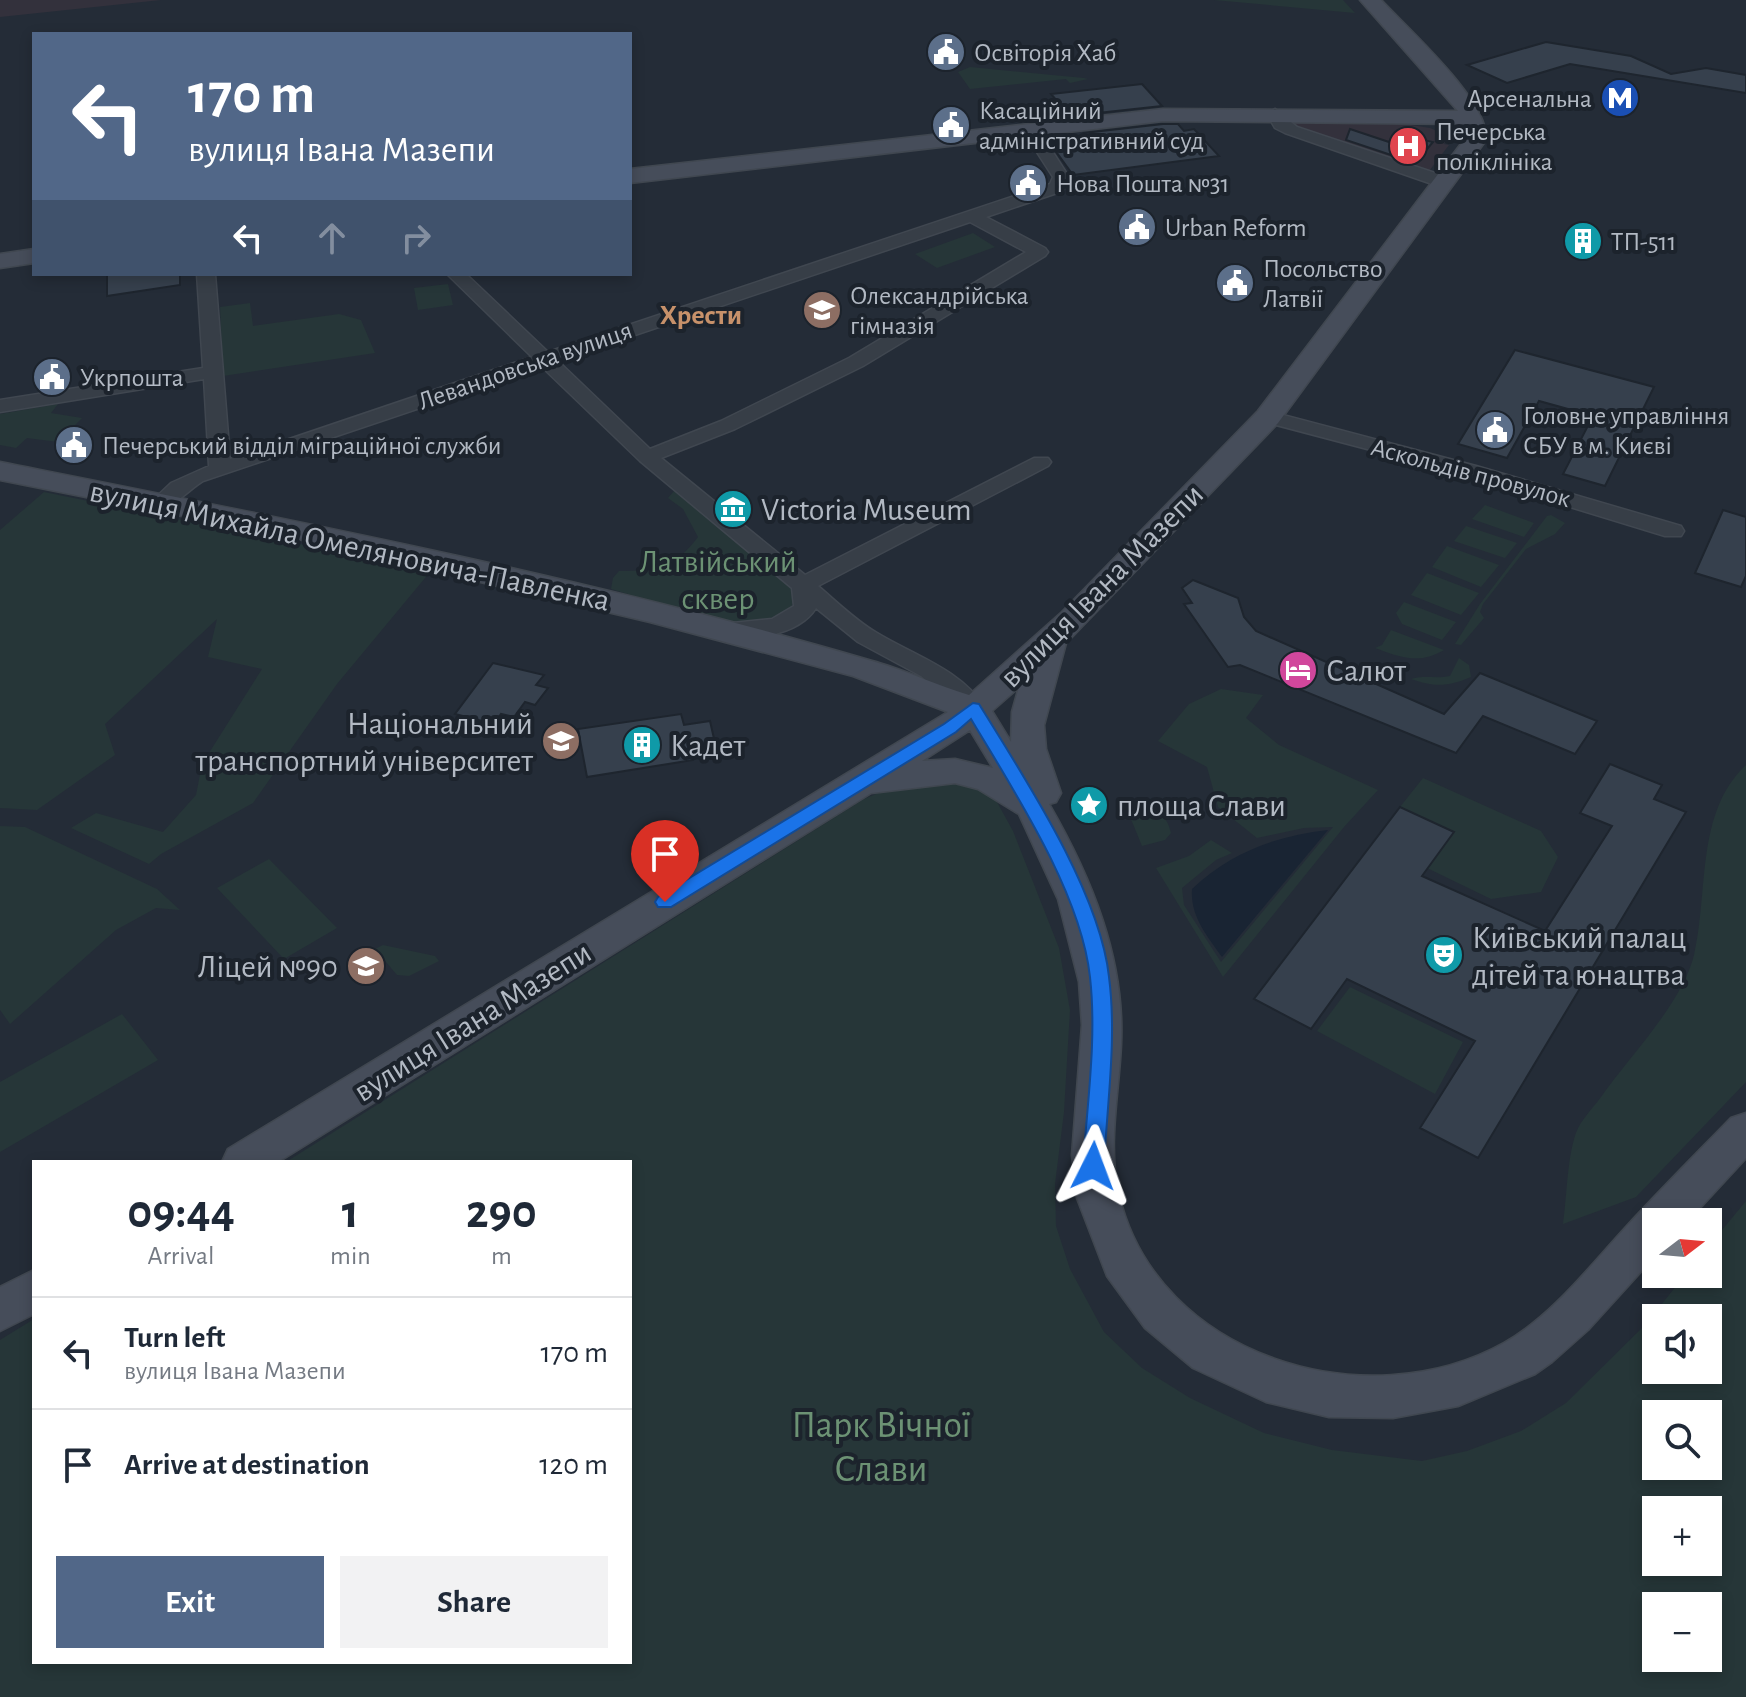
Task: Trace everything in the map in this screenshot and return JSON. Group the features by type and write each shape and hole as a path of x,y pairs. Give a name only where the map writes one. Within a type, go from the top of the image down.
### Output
{"main road":[{"path":"632,176 1163,115 1472,118 1466,104 1370,0"},
{"name":"вулиця Івана Мазепи","path":"246,1160 950,728 1055,635 1268,417 1441,181 1475,140 1472,118"},
{"path":"0,261 32,256"},
{"name":"вулиця Михайла Омеляновича-Павленка","path":"0,471 163,501 344,540 721,630 864,669 973,708"},
{"path":"1055,635 1043,654 1026,716 1027,750 1047,800 1056,855"},
{"path":"852,787 910,732 910,704 895,687 864,669"},
{"path":"973,708 1036,813 1084,921 1100,975 1102,1028 1093,1166 1098,1198 1112,1238 1133,1279 1167,1321 1230,1367 1298,1390 1332,1395 1416,1394 1472,1381 1521,1357 1557,1328 1642,1240"},
{"path":"852,787 907,774 970,771 996,782 1036,813"},
{"path":"1672,1208 1746,1130"},
{"path":"0,1311 32,1291"}],"street":[{"path":"1275,114 1281,125 1291,130 1441,181"},
{"name":"Левандовська вулиця","path":"163,501 187,482 220,469 1057,187 1061,177 1030,129"},
{"path":"647,457 728,425 856,362 1039,252 972,216"},
{"path":"206,276 220,469"},
{"path":"458,276 647,457 866,637 929,671 973,708"},
{"path":"0,406 213,372"},
{"name":"Аскольдів провулок","path":"1268,417 1484,474 1673,531"},
{"path":"803,585 1041,462"},
{"path":"721,630 773,627 797,618 805,608 803,585"}],"shaded area":[{"path":"0,0 161,0 0,17"},
{"path":"1287,120 1403,121 1439,132 1446,138 1444,144 1449,145 1426,175 1296,130"}],"green space":[{"path":"1214,0 1343,0 1355,13"},
{"path":"970,67 1088,79 1070,83 1066,79 970,89 958,72"},
{"path":"973,233 995,247 937,268 915,254"},
{"path":"448,284 453,305 418,310 414,288"},
{"path":"250,303 253,326 339,314 361,320 375,353 223,376 220,307"},
{"path":"58,404 51,413 82,418 58,442 27,438 16,448 0,445 0,414"},
{"name":"Латвійський сквер","path":"674,491 788,581 795,598 788,615 758,627 720,622 611,589 613,578 619,571 664,565 681,555 698,537 683,509 668,498"},
{"path":"44,492 430,572 337,684 253,803 161,854 149,864 71,828 96,813 163,832 196,795 202,764 262,669 208,657 217,619 105,724 115,755 37,810 0,808 0,530"},
{"path":"1485,505 1534,523 1524,537 1472,519"},
{"path":"1547,516 1565,523 1555,534 1526,549 1483,604 1480,612 1484,618 1461,645 1455,644 1480,604"},
{"path":"1466,526 1517,543 1505,558 1454,541"},
{"path":"1447,546 1499,565 1481,587 1432,567"},
{"path":"1427,573 1479,593 1461,615 1411,595"},
{"path":"1404,602 1456,622 1442,640 1402,624 1396,613"},
{"path":"1391,630 1444,650 1418,658 1401,657 1375,648 1382,645"},
{"path":"1459,658 1469,665 1471,677 1441,685 1411,679 1450,676"},
{"path":"1221,689 1263,695 1246,718 1279,745 1378,790 1344,827 1223,977 1156,868 1189,856 1211,840 1232,853 1216,860 1182,888 1184,905 1221,962 1333,827 1304,828 1257,838 1218,807 1207,767 1158,741 1189,704"},
{"path":"1746,765 1746,1082 1636,1197 1563,1224 1571,1154 1578,1128 1654,1029 1688,973 1698,930 1711,829 1718,806 1730,784"},
{"name":"Парк Вічної Слави","path":"952,777 992,793 1013,831 1059,948 1070,1010 1064,1112 1055,1184 1056,1226 1070,1269 1104,1332 1142,1368 1190,1398 1264,1433 1332,1450 1422,1461 1467,1451 1521,1431 1566,1403 1642,1328 1642,1384 1722,1384 1722,1304 1662,1304 1675,1288 1722,1288 1722,1230 1746,1201 1746,1697 0,1697 0,1340 32,1320 32,1664 632,1664 632,1160 289,1160 864,799 907,781"},
{"path":"1423,778 1541,831 1558,857 1541,892 1491,899 1427,868 1453,832 1400,807"},
{"path":"1124,802 1154,808 1165,818 1171,833 1165,840 1142,846"},
{"path":"0,826 25,827 157,889 180,910 156,908 116,930 10,1024 0,1010"},
{"path":"269,859 337,928 284,959 217,888"},
{"path":"383,945 435,956 439,961 409,976 397,975 375,949"},
{"path":"1350,987 1463,1042 1435,1094 1317,1031"},
{"path":"122,1014 158,1060 0,1152 0,1082"}],"water":[{"path":"1328,830 1222,957 1197,917 1192,889 1222,865 1255,848"}],"building":[{"path":"1546,42 1631,56 1671,74 1706,68 1746,75 1746,93 1570,64 1507,83 1467,65"},
{"path":"1142,84 1162,106 1070,116 1051,94"},
{"path":"1178,124 1184,131 1194,129 1219,156 1073,175 1052,146 1091,141 1084,133"},
{"name":"Печерська поліклініка","path":"1350,129 1389,142 1396,134 1433,142 1415,163 1346,140"},
{"path":"107,276 180,276 180,285 107,296"},
{"name":"Головне управління СБУ в м. Києві","path":"1515,350 1654,387 1605,486 1563,474 1593,416 1539,401 1507,458 1458,444"},
{"path":"1723,510 1746,517 1746,576 1741,587 1695,573"},
{"name":"Салют","path":"1193,580 1238,598 1244,617 1256,631 1444,714 1480,673 1597,721 1575,754 1483,716 1456,753 1240,665 1228,667 1184,604 1192,603 1182,588"},
{"path":"493,663 544,675 536,685 548,688 535,705 525,702 514,717 501,714 494,724 455,714"},
{"name":"Кадет","path":"681,714 684,725 710,721 715,743 690,747 693,760 587,777 578,729"},
{"name":"Київський палац дітей та юнацтва","path":"1610,764 1662,785 1654,799 1686,812 1478,1158 1420,1128 1475,1041 1347,979 1311,1029 1254,999 1400,807 1454,832 1422,876 1545,931 1612,826 1580,813"}],"place":[{"name":"Освіторія Хаб","path":"946,52"},
{"name":"Арсенальна","path":"1620,98"},
{"name":"Касаційний адміністративний суд","path":"951,125"},
{"name":"Печерська поліклініка","path":"1408,146"},
{"name":"Нова Пошта №31","path":"1028,183"},
{"name":"Urban Reform","path":"1137,227"},
{"name":"ТП-511","path":"1583,241"},
{"name":"Посольство Латвії","path":"1235,283"},
{"name":"Олександрійська гімназія","path":"822,310"},
{"name":"Укрпошта","path":"52,377"},
{"name":"Головне управління СБУ в м. Києві","path":"1495,430"},
{"name":"Печерський відділ міграційної служби","path":"74,445"},
{"name":"Victoria Museum","path":"733,509"},
{"name":"Салют","path":"1298,670"},
{"name":"Національний транспортний університет","path":"561,741"},
{"name":"Кадет","path":"642,745"},
{"name":"площа Слави","path":"1089,805"},
{"name":"Київський палац дітей та юнацтва","path":"1444,955"},
{"name":"Ліцей №90","path":"366,966"}],"district":[{"name":"Хрести","path":"701,314"}],"route":[{"path":"665,902 950,728 973,708 1036,813 1075,896 1100,975 1102,1028 1093,1166"}]}
